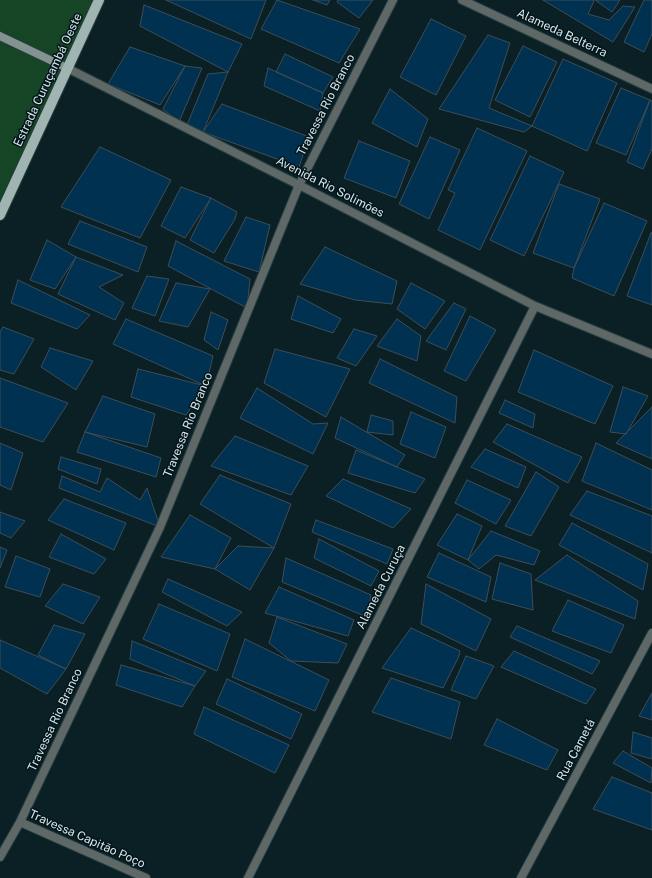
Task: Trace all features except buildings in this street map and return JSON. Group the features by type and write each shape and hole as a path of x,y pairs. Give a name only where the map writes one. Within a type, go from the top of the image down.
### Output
{"main road":[{"name":"Estrada Curuçambá Oeste","path":"0,215 67,68 100,0"},
{"name":"Avenida Rio Solimões","path":"0,36 67,68"}],"street":[{"name":"Travessa Rio Branco","path":"0,857 20,822 160,527 299,185 393,0"},
{"name":"Alameda Belterra","path":"462,0 652,89"},
{"name":"Avenida Rio Solimões","path":"67,68 535,306 652,354"},
{"name":"Alameda Curuça","path":"248,878 535,306"},
{"name":"Rua Cametá","path":"521,878 652,633"},
{"name":"Travessa Capitão Poço","path":"20,822 146,878"}],"green space":[{"path":"0,0 99,0 0,214"}]}
